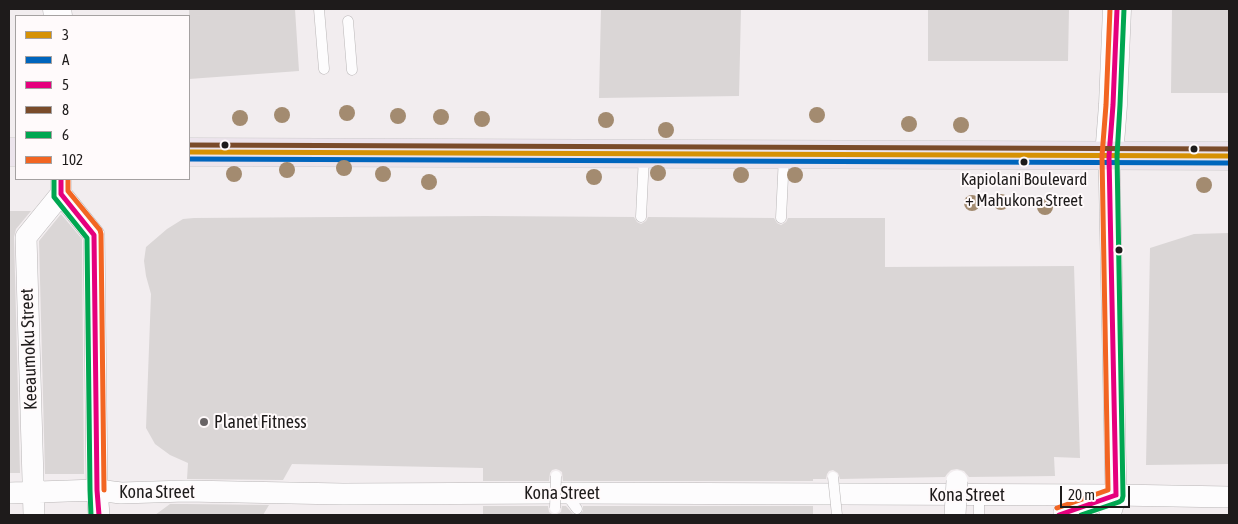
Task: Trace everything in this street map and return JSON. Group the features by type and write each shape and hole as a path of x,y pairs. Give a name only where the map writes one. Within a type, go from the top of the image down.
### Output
{"main road":[{"path":"190,152 1229,156"}],"street":[{"path":"1116,9 1113,104 1109,156 1113,505 1126,515"},
{"name":"Keeaumoku Street","path":"34,515 26,237 61,186 94,235 97,490 99,515"},
{"path":"955,515 957,479"},
{"name":"Kona Street","path":"9,493 97,490 120,493 343,494 562,500 979,505 1113,505 1229,497"},
{"name":"Kona Street","path":"1064,514 1113,505"}],"lane":[{"path":"320,9 324,69"},
{"path":"348,21 352,70"},
{"path":"641,217 644,154"},
{"path":"781,218 784,155"},
{"path":"833,477 837,515"}],"building":[{"path":"189,9 295,9 299,71 190,79"},
{"path":"601,9 741,9 739,96 599,98"},
{"path":"928,9 1069,9 1068,61 928,61"},
{"path":"1172,9 1229,9 1229,93 1171,93"},
{"path":"9,211 31,211 16,229 14,237 20,473 9,473"},
{"path":"61,214 82,239 84,474 45,474 39,241"},
{"path":"634,217 641,224 648,217 774,218 781,225 788,218 885,218 885,267 1074,266 1080,458 1054,457 1055,476 969,477 964,471 957,469 951,470 945,477 840,479 838,473 833,470 829,471 826,479 813,479 813,481 563,481 562,472 556,469 550,473 549,481 483,481 483,468 292,464 283,480 187,479 188,463 170,455 155,444 146,428 151,294 144,261 146,247 167,229 183,219 194,218"},
{"path":"1229,233 1229,464 1146,465 1150,248 1194,234"},
{"path":"170,504 269,505 263,515 155,515"},
{"path":"483,506 548,506 549,512 555,515 483,515"},
{"path":"562,506 566,506 574,515 555,515 561,512"},
{"path":"583,506 813,506 813,515 579,515 583,511"}],"transit line":[{"name":"102","path":"1057,508 1108,490 1102,156 1110,9"},
{"name":"5","path":"1116,495 1109,156 1117,9"},
{"name":"6","path":"1081,515 1119,502 1123,496 1117,156 1124,9"},
{"name":"8","path":"190,145 1229,149"},
{"name":"3","path":"190,152 1229,156"},
{"name":"A","path":"190,159 1229,163"},
{"name":"6","path":"54,180 54,197 87,238 91,515"},
{"name":"5","path":"61,180 61,194 94,235 97,490 99,515"},
{"name":"102","path":"68,180 68,191 100,230 101,234 104,490"},
{"name":"5","path":"1059,515 1116,495"}],"place":[{"name":"Kapiolani Boulevard + Mahukona Street","path":"1024,162"},
{"name":"Planet Fitness","path":"204,422"}]}
